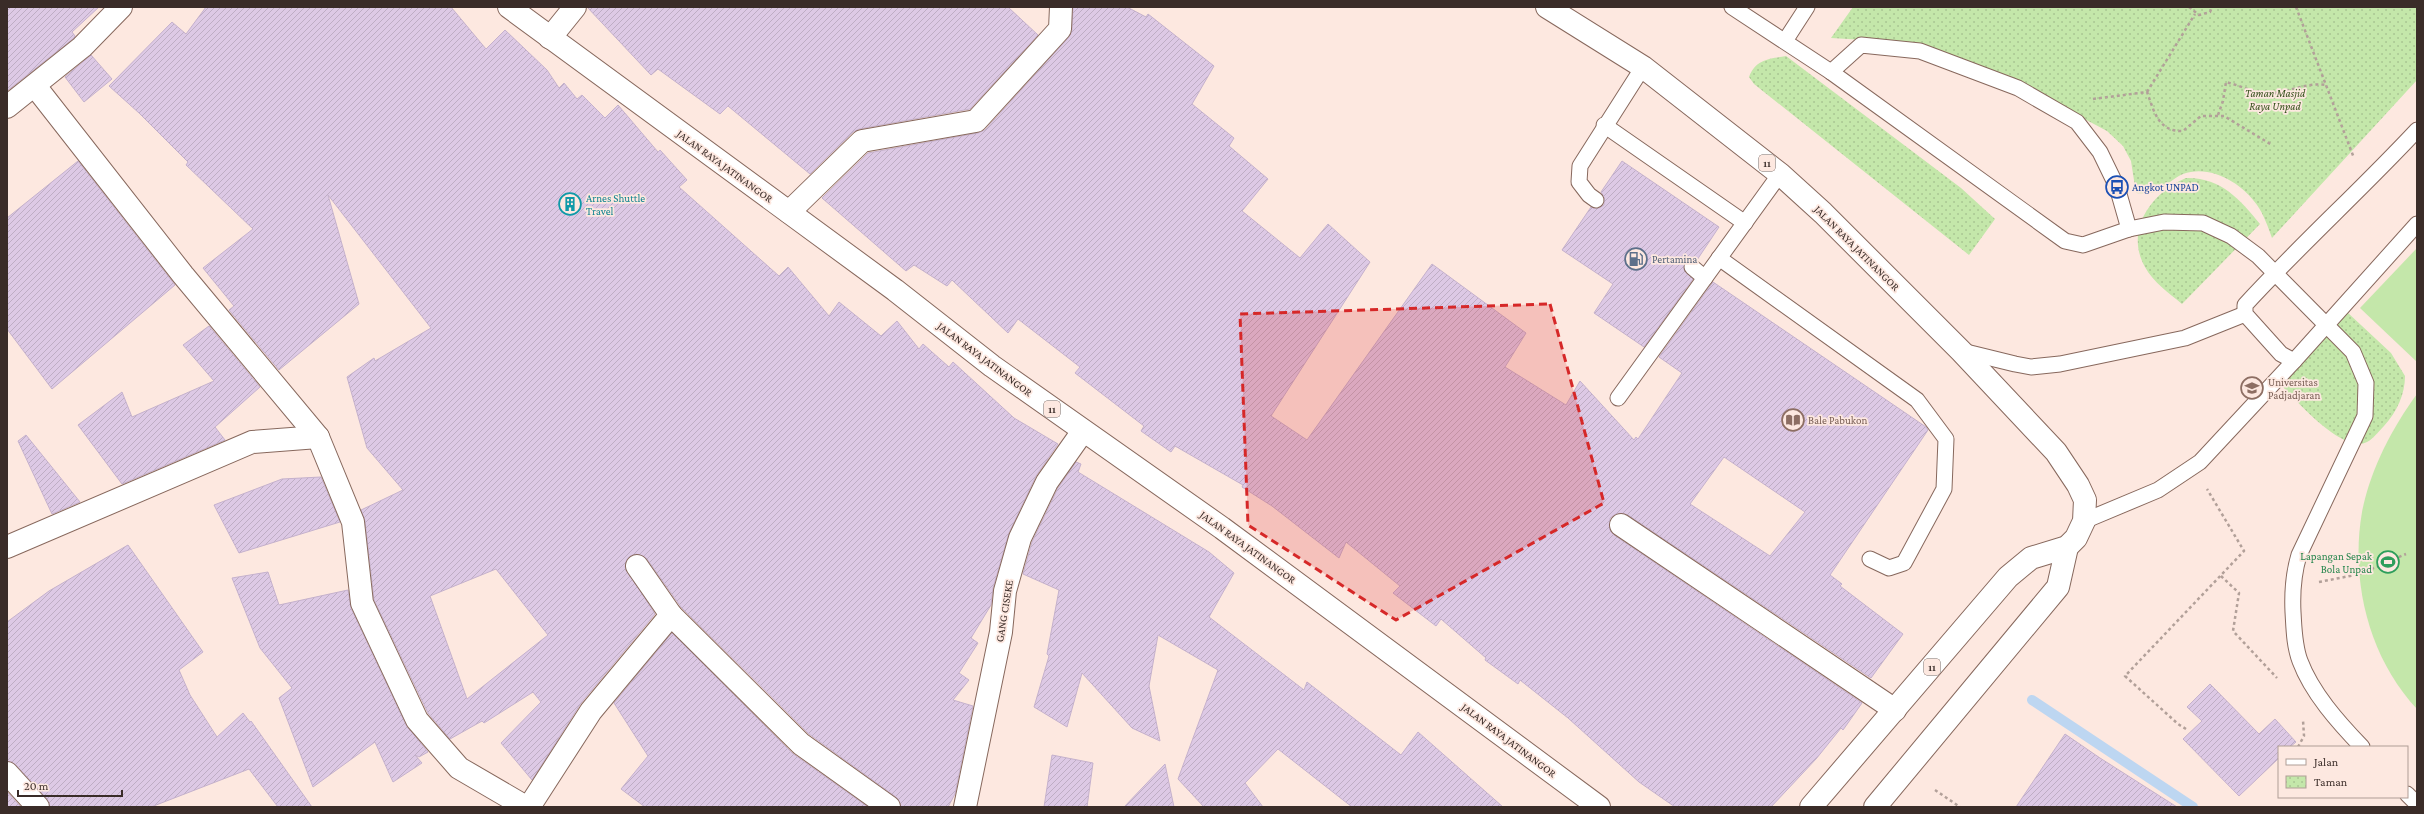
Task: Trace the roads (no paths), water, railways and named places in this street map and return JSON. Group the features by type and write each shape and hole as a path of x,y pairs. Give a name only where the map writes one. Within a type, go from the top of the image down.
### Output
{"main road":[{"path":"7,107 36,86 82,47 121,7"},
{"name":"JALAN RAYA JATINANGOR","path":"509,7 895,290 992,366 1222,528 1599,807"},
{"path":"550,38 576,7"},
{"path":"789,212 862,141 976,121 1060,29 1061,7"},
{"name":"JALAN RAYA JATINANGOR","path":"1547,7 1643,67 1780,174 1823,213 1961,351 2056,452 2078,485 2085,500 2084,521 2076,538 2067,547"},
{"path":"36,86 183,275 318,437 353,522 362,603 417,720 460,768 526,807"},
{"name":"GANG CISEKE","path":"965,807 1001,632 1005,591 1020,538 1047,482 1083,431"},
{"path":"7,547 252,442 318,437"},
{"path":"1621,525 1895,710"},
{"name":"11","path":"1811,807 2008,577 2030,558 2067,547 2058,587 1875,807"},
{"path":"637,566 670,615 801,744 889,807"},
{"path":"529,807 591,711 670,615"},
{"path":"7,773 38,807"}],"lane":[{"path":"1732,7 1831,72 2065,241 2083,245 2129,229 2164,222 2203,223 2232,236 2258,256 2353,352 2366,383 2366,416 2299,555 2293,573 2292,587 2294,636 2300,660 2314,690 2361,746"},
{"path":"1785,41 1807,7"},
{"path":"1831,72 1861,45 1920,51 2018,88 2077,122 2100,152 2117,186 2129,229"},
{"path":"1596,200 1589,195 1579,182 1580,166 1604,125 1643,67"},
{"path":"1604,125 1745,223"},
{"path":"2294,361 2281,354 2244,314 2245,305 2364,186 2417,130"},
{"path":"1618,398 1780,174"},
{"path":"2084,521 2158,490 2200,462 2294,361 2417,224"},
{"path":"1719,258 1917,400 1946,439 1944,489 1904,563 1889,568 1870,559"},
{"path":"1692,268 1705,278"},
{"path":"1961,351 2015,364 2031,366 2060,364 2185,338 2244,314"},
{"path":"2408,795 2417,804"}],"waterway":[{"path":"2032,700 2193,807"}],"place":[{"name":"Angkot UNPAD","path":"2117,187"},
{"name":"Arnes Shuttle Travel","path":"570,204"},
{"name":"Pertamina","path":"1636,259"},
{"name":"Universitas Padjadjaran","path":"2252,388"},
{"name":"Bale Pabukon","path":"1793,420"},
{"name":"Lapangan Sepak Bola Unpad","path":"2388,562"}],"park label":[{"name":"Taman Masjid Raya Unpad","path":"2275,99"}]}
